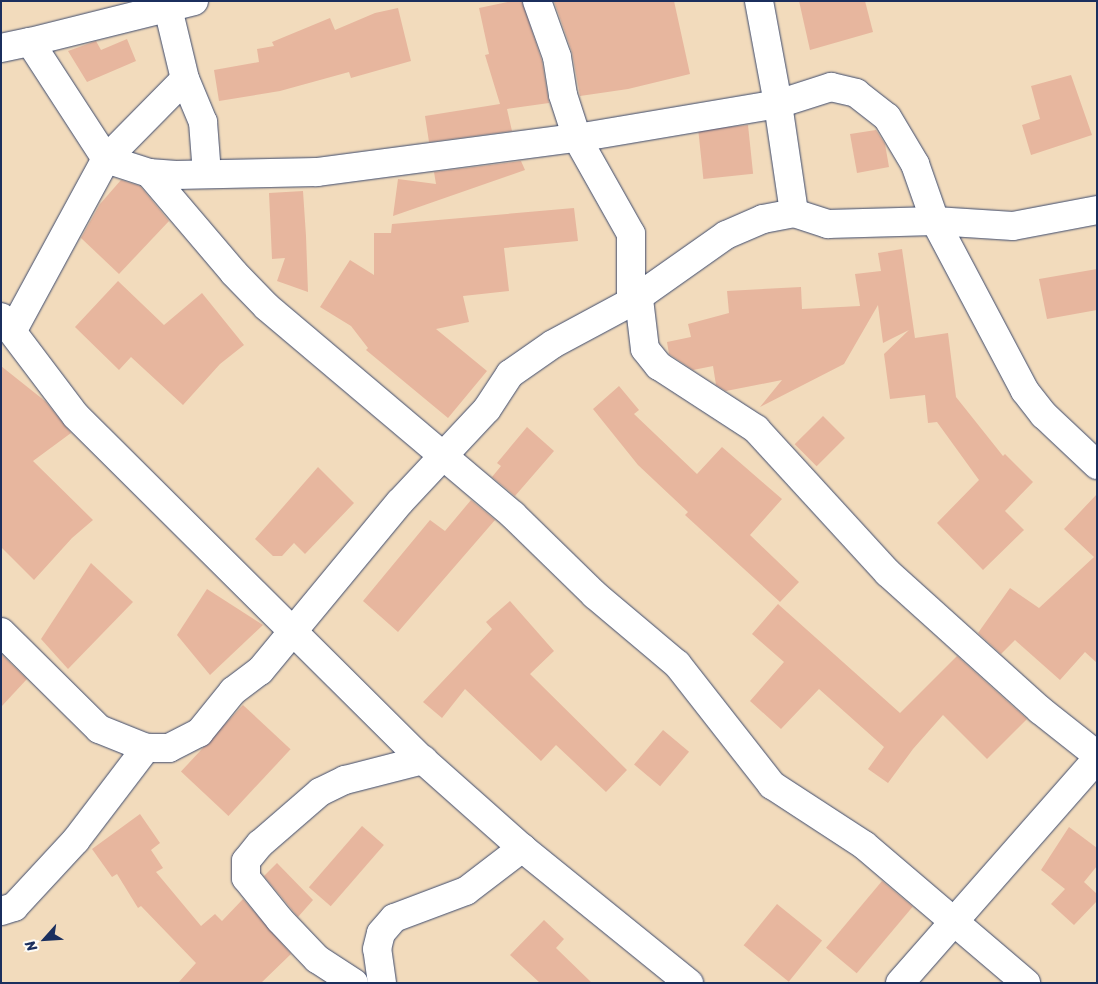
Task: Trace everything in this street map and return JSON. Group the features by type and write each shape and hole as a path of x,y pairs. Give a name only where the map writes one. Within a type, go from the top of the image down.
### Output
{"street":[{"path":"1,48 194,1"},
{"path":"536,1 557,56 563,95 578,138 631,234 632,302"},
{"path":"759,1 778,104 794,213"},
{"path":"168,8 185,79 203,122 207,174"},
{"path":"30,42 106,159 149,173 317,172 578,138 778,104 831,87 856,92 887,117 915,164 935,221 1025,391 1044,415 1097,465"},
{"path":"185,79 106,159 7,324 76,416 423,760 522,848 688,983"},
{"path":"149,173 234,274 267,307 443,459 513,515 595,595 677,664 772,785 864,844 954,924 1026,983"},
{"path":"632,302 726,234 762,219 794,213 828,224 935,221 1014,226 1097,210"},
{"path":"1,632 99,729 146,748 169,748 199,733 233,691 260,672 400,502 443,459 487,409 510,374 553,344 639,298 645,348 659,366 756,429 888,573 1040,710 1097,757 954,924 900,983"},
{"path":"1,911 14,907 76,840 146,748"},
{"path":"354,983 317,958 280,920 246,878 246,860 260,844 320,792 345,780 423,760"},
{"path":"382,983 377,949 381,933 394,918 466,891 522,848"}],"building":[{"path":"512,1 522,1 542,61 549,103 507,109 512,131 429,142 425,116 500,104 485,55 489,54 479,8"},
{"path":"554,1 674,1 690,74 628,89 580,96 572,52"},
{"path":"799,1 865,1 873,32 810,50"},
{"path":"398,8 411,61 351,78 349,72 280,91 219,101 214,70 259,62 257,49 274,46 272,42 330,18 335,30 375,13"},
{"path":"127,39 136,61 87,82 68,51 96,41 101,50"},
{"path":"1071,75 1092,135 1031,155 1022,125 1040,119 1031,86"},
{"path":"748,125 753,174 703,179 698,130"},
{"path":"876,130 885,144 889,167 857,173 850,134"},
{"path":"521,161 525,170 393,216 398,179 436,184 434,172"},
{"path":"121,180 140,186 169,221 119,274 81,238 100,204"},
{"path":"303,191 308,292 277,281 285,258 272,259 269,193"},
{"path":"574,208 578,241 504,248 509,291 463,296 469,322 436,329 487,371 448,418 366,350 368,348 351,326 320,307 350,260 374,275 374,233 391,233 392,224"},
{"path":"902,249 915,338 948,333 956,397 1003,456 1005,454 1033,482 1005,511 1024,530 983,570 937,523 979,480 937,422 928,423 925,395 890,399 884,354 909,330 883,343 878,305 844,364 760,407 782,380 726,391 716,385 713,366 693,370 669,354 667,342 691,337 688,324 729,313 727,291 801,287 802,309 860,306 855,274 881,271 878,253"},
{"path":"1097,269 1097,310 1047,319 1039,279"},
{"path":"118,281 164,325 202,293 244,345 220,364 183,405 131,357 119,370 75,327"},
{"path":"1,366 45,401 71,433 33,461 93,520 72,538 34,580 1,547"},
{"path":"619,386 639,410 634,414 697,474 722,447 782,499 750,535 799,582 780,602 685,515 688,512 638,465 593,409"},
{"path":"823,416 845,438 817,466 795,444"},
{"path":"527,427 554,451 515,496 492,477 501,466 497,463"},
{"path":"318,467 354,503 305,554 294,543 282,556 273,556 255,539"},
{"path":"1097,494 1097,663 1085,652 1060,680 1015,640 1001,654 978,633 1010,588 1039,608 1094,557 1064,529"},
{"path":"471,500 495,520 398,632 363,601 430,520 445,531"},
{"path":"91,563 133,602 68,669 41,639"},
{"path":"207,589 263,625 210,675 177,635"},
{"path":"510,601 554,651 530,674 627,770 606,792 556,745 541,761 465,689 442,718 423,702 492,629 486,622"},
{"path":"778,604 900,713 957,656 1027,719 987,759 943,715 913,749 888,783 868,769 884,747 819,689 781,729 750,701 784,662 752,634"},
{"path":"1,654 27,679 1,707"},
{"path":"243,705 291,749 228,816 181,772"},
{"path":"663,730 689,752 660,786 634,764"},
{"path":"140,814 160,843 151,850 163,868 156,872 201,926 215,914 222,921 243,899 291,954 261,983 178,983 196,963 141,906 138,908 117,874 112,877 92,849"},
{"path":"362,826 384,845 331,906 309,887"},
{"path":"1069,827 1097,848 1097,866 1084,882 1097,894 1097,901 1074,925 1051,904 1065,889 1041,870"},
{"path":"277,863 313,900 298,917 264,876"},
{"path":"882,881 913,907 857,973 826,948"},
{"path":"777,904 822,941 789,982 744,945"},
{"path":"544,920 564,939 556,948 592,983 540,983 510,955"}]}
